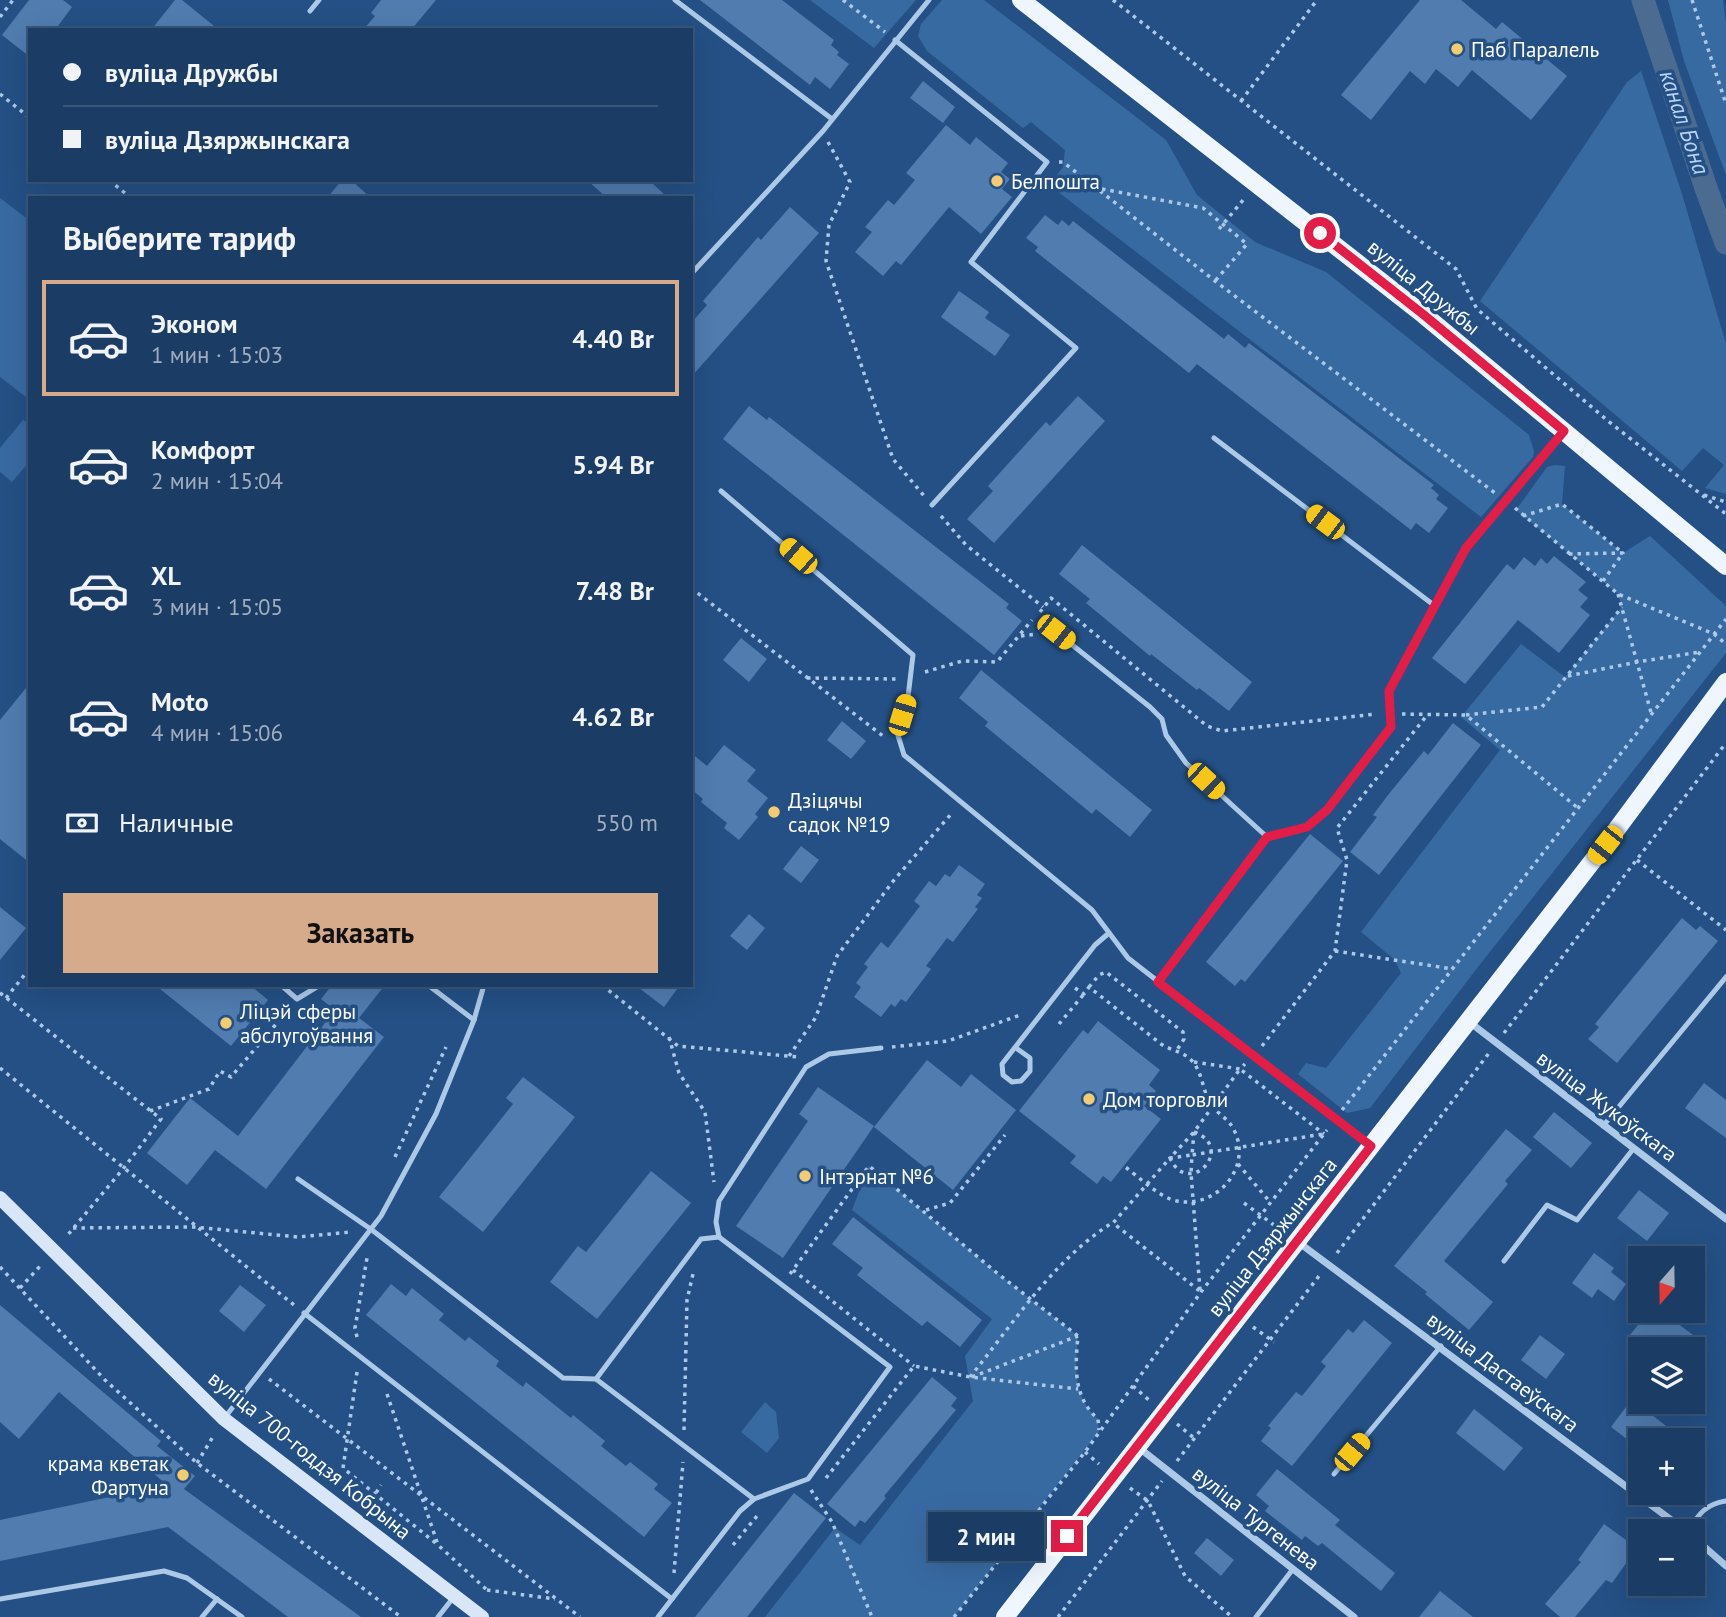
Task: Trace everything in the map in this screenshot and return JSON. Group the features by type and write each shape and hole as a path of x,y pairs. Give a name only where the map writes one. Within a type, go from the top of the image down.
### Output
{"main road":[{"name":"вуліца Дружбы","path":"1021,0 1424,315 1726,566"},
{"name":"вуліца Дзяржынскага","path":"1005,1617 1605,845 1726,682"}],"street":[{"name":"вуліца Жукоўскага","path":"1468,1021 1726,1219"},
{"name":"вуліца 700-годдзя Кобрына","path":"0,1198 224,1419 482,1617"},
{"name":"вуліца Дастаеўскага","path":"1298,1242 1671,1519"},
{"name":"вуліца Тургенева","path":"1138,1447 1354,1617"},
{"path":"1705,1547 1726,1566"}],"lane":[{"path":"310,11 319,0"},
{"path":"675,0 832,119"},
{"path":"693,272 822,131 929,0"},
{"path":"895,40 1047,162 971,262 1076,348 932,505"},
{"path":"1158,982 1267,837 1307,827 1327,810 1391,727 1389,691 1466,548 1564,431"},
{"path":"1214,438 1435,606"},
{"path":"721,491 913,655 908,697 897,732 904,755 1092,910 1128,958 1371,1146"},
{"path":"1046,624 1150,707 1161,719 1166,735 1186,763 1267,837"},
{"path":"1016,1048 1030,1058 1030,1071 1021,1081 1012,1082 1003,1075 1002,1065 1094,945 1110,933"},
{"path":"1603,1126 1726,977"},
{"path":"283,987 297,999 317,987"},
{"path":"431,987 474,1020"},
{"path":"224,1419 304,1313 372,1230 436,1114 474,1020 483,987"},
{"path":"658,1617 740,1511 754,1499 807,1479 890,1367 719,1237 716,1222 719,1201 806,1067 829,1054 881,1048"},
{"path":"1504,1261 1547,1205 1577,1220 1634,1148"},
{"path":"298,1179 372,1230 563,1378 596,1379 754,1499"},
{"path":"596,1379 701,1239 719,1237"},
{"path":"304,1313 672,1599"},
{"path":"1334,1474 1441,1346"},
{"path":"1696,1519 1711,1503 1726,1501"},
{"path":"1256,1617 1293,1569"},
{"path":"0,1599 164,1571 187,1578 242,1617"},
{"path":"438,1617 455,1596"},
{"path":"202,1617 217,1599"}],"path":[{"path":"0,16 13,0"},
{"path":"843,0 895,40"},
{"path":"1113,0 1456,269 1477,309 1608,421 1726,514"},
{"path":"1241,101 1317,0"},
{"path":"1692,0 1726,104"},
{"path":"0,94 28,116"},
{"path":"822,131 850,182 829,225 826,261 893,459 966,545 1043,607"},
{"path":"1047,162 1063,162 1099,188 1215,281 1506,501 1618,594 1714,634 1726,643"},
{"path":"111,182 129,196"},
{"path":"1219,229 1257,184"},
{"path":"1099,188 1203,208 1223,224 1247,244 1215,281"},
{"path":"1701,495 1726,502"},
{"path":"1523,516 1562,504 1623,553"},
{"path":"1569,554 1623,553"},
{"path":"1603,581 1623,553"},
{"path":"693,590 889,741"},
{"path":"1618,594 1652,716"},
{"path":"1222,731 1367,713 1466,715 1542,707 1622,607"},
{"path":"1565,677 1700,652"},
{"path":"807,677 902,679 962,661"},
{"path":"970,1377 1049,1279 1087,1239 1113,1223 1194,1132 1240,1069 1335,951 1348,860 1337,828 1428,714"},
{"path":"1466,715 1579,809"},
{"path":"1058,1617 1272,1341 1726,743"},
{"path":"789,1056 816,1017 837,956 894,880 956,808"},
{"path":"1636,860 1726,930"},
{"path":"1335,951 1453,969"},
{"path":"6,998 28,970"},
{"path":"1059,1024 1099,975 1106,972 1183,1032 1184,1039 1177,1050"},
{"path":"1067,981 1084,994"},
{"path":"605,987 678,1045 789,1056 829,1054"},
{"path":"1089,988 1161,1044 1177,1050 1194,1062 1240,1069 1324,1133 1170,1158"},
{"path":"0,993 161,1119 74,1228 20,1288"},
{"path":"150,1111 209,1090 220,1070 231,1077 297,999"},
{"path":"395,1158 463,1012"},
{"path":"881,1048 948,1041 1028,1012"},
{"path":"669,1037 679,1073 705,1112 715,1186"},
{"path":"1124,1166 1160,1194 1176,1201 1193,1202 1208,1198 1222,1190 1232,1178 1238,1164 1239,1148 1235,1131 1226,1117 1212,1106 1194,1062"},
{"path":"0,1068 304,1313"},
{"path":"1170,1158 1178,1169 1191,1173 1203,1169 1211,1158 1211,1152 1206,1139 1194,1132"},
{"path":"1113,1223 1200,1292 1191,1173 1194,1132"},
{"path":"924,1210 950,1203 1005,1135"},
{"path":"1238,1164 1270,1203"},
{"path":"782,1285 869,1166 1077,1336"},
{"path":"1244,1203 1298,1242"},
{"path":"74,1228 194,1227 298,1237 357,1231 348,1242"},
{"path":"372,1230 355,1328 359,1356 343,1468 438,1545 486,1590 556,1599"},
{"path":"672,1599 684,1446 687,1300 701,1239"},
{"path":"0,1267 105,1380 197,1462 401,1617"},
{"path":"793,1270 914,1366 970,1377 1078,1388"},
{"path":"1239,1318 1272,1341"},
{"path":"970,1377 1077,1336"},
{"path":"1077,1336 1078,1388 1087,1409 1098,1419 1099,1432"},
{"path":"819,1481 830,1477 914,1366"},
{"path":"260,1372 579,1617"},
{"path":"379,1372 438,1545"},
{"path":"197,1462 224,1419"},
{"path":"357,1523 381,1485"},
{"path":"808,1486 832,1522 872,1617"},
{"path":"1148,1501 1185,1576 1232,1617"},
{"path":"726,1554 761,1511"},
{"path":"469,1607 486,1590"}],"shaded area":[{"path":"810,0 916,0 874,48"},
{"path":"942,0 984,0 1166,140 1197,195 1255,242 1326,272 1529,435 1533,457 1481,517 1049,185 1063,167 1065,150 1031,122 1023,128 927,51 918,36 921,24"},
{"path":"1668,0 1723,0 1726,24 1726,175 1684,61"},
{"path":"1641,71 1682,194 1726,344 1726,494 1705,488 1724,465 1703,448 1682,471 1480,301 1627,82"},
{"path":"0,198 28,219 28,398 0,377"},
{"path":"23,420 28,424 28,463 12,482 0,472 0,448"},
{"path":"1565,466 1562,504 1623,553 1650,536 1726,606 1726,653 1370,1108 1347,1113 1298,1074 1306,1063 1326,1068 1401,973 1395,960 1361,932 1500,750 1461,717 1521,644 1565,677 1622,607 1618,594 1516,510 1547,467"},
{"path":"869,1166 997,1273 1078,1336 1076,1359 1080,1391 1098,1419 1099,1432 954,1617 765,1617 835,1528 860,1545 973,1401 965,1356 992,1319 852,1210"},
{"path":"765,1402 776,1412 779,1438 767,1453 741,1432"}],"building":[{"path":"29,0 63,0 72,7 56,28 28,28 28,55 2,35"},
{"path":"175,0 182,0 217,28 153,28"},
{"path":"381,0 436,0 413,28 365,28 375,16 371,13"},
{"path":"700,0 782,0 834,40 831,45 839,52 837,55 849,64 830,89 815,77 810,85"},
{"name":"Паб Паралель","path":"1420,0 1461,0 1496,29 1502,22 1567,76 1531,120 1472,70 1458,87 1436,69 1425,84 1410,71 1371,120 1341,95"},
{"path":"923,81 955,107 943,123 910,98"},
{"path":"946,125 970,145 976,137 1008,163 1001,172 1010,179 1002,189 1012,197 981,234 949,207 901,265 896,261 883,276 855,252 872,232 865,227 888,200 894,205 915,180 906,173"},
{"path":"340,182 353,182 369,196 329,196"},
{"path":"589,182 651,182 666,196 605,196"},
{"path":"790,207 819,233 693,375 693,321 707,305 703,301 758,237 761,240"},
{"path":"1045,215 1058,225 1062,220 1069,226 1073,221 1224,339 1228,334 1245,348 1249,343 1434,485 1431,488 1439,495 1436,499 1448,508 1429,533 1416,523 1411,530 1197,364 1189,373 1035,251 1038,247 1026,238"},
{"path":"959,291 989,312 985,318 1010,335 995,356 941,317"},
{"path":"1078,396 1105,421 994,543 967,519 993,491 988,486 1046,422 1050,426"},
{"path":"749,406 767,420 769,417 1009,604 1006,608 1022,621 994,655 723,439"},
{"path":"1082,545 1252,682 1229,711 1151,654 1150,656 1086,603 1090,599 1059,574"},
{"path":"1554,556 1586,582 1578,590 1588,598 1580,607 1590,615 1559,653 1518,620 1465,684 1432,658 1507,564 1514,570 1524,557 1535,566 1541,558 1547,564"},
{"path":"741,638 767,659 749,682 723,660"},
{"path":"981,670 1152,810 1130,837 1096,809 1092,814 985,726 988,722 959,698"},
{"path":"28,685 28,861 0,839 0,720"},
{"path":"842,721 866,741 851,759 827,740"},
{"path":"1453,723 1481,745 1379,875 1350,852 1377,817 1373,815 1388,795 1424,751 1428,755"},
{"path":"724,745 756,770 747,781 768,798 755,814 758,817 739,840 724,828 727,823 701,802 703,799 693,791 693,755 707,766"},
{"path":"1310,834 1343,861 1245,982 1241,979 1235,986 1206,962"},
{"path":"801,846 819,860 801,883 783,869"},
{"path":"959,865 985,884 977,895 982,898 975,907 978,909 953,942 947,938 926,966 931,969 906,1002 901,999 895,1007 891,1004 881,1017 854,997 861,987 856,983 868,967 864,964 881,942 888,948 920,906 914,901 929,881 936,886 945,874 950,877"},
{"path":"0,907 26,928 0,960"},
{"path":"749,914 765,928 747,950 730,936"},
{"path":"1682,918 1696,930 1700,926 1718,941 1617,1063 1588,1039 1599,1027 1595,1024"},
{"name":"Ліцэй сферы абслугоўвання","path":"157,987 252,987 268,1000 231,1046"},
{"path":"330,987 383,987 359,1018 384,1037 266,1189 215,1150 187,1185 147,1153 190,1098 238,1136 335,1010 321,999"},
{"path":"638,987 679,987 664,1007"},
{"name":"Дом торговли","path":"1098,1021 1160,1070 1149,1085 1156,1091 1144,1106 1161,1119 1111,1182 1103,1176 1097,1184 1070,1163 1076,1156 1019,1111 1083,1030 1088,1034"},
{"path":"927,1060 961,1087 971,1074 1016,1110 953,1190 874,1127"},
{"path":"523,1077 575,1117 483,1232 439,1197 513,1104 506,1098"},
{"path":"1704,1083 1726,1100 1726,1138 1685,1108"},
{"name":"Інтэрнат №6","path":"818,1087 874,1126 783,1258 736,1226 808,1121 799,1114"},
{"path":"1554,1112 1592,1143 1571,1168 1533,1137"},
{"path":"1506,1129 1532,1150 1505,1181 1508,1184 1444,1261 1493,1302 1469,1330 1394,1266"},
{"path":"651,1171 691,1203 597,1319 550,1282 578,1246 586,1252"},
{"path":"1639,1190 1669,1213 1647,1241 1617,1218"},
{"path":"853,1217 982,1320 960,1347 927,1321 922,1326 857,1275 863,1268 832,1244"},
{"path":"1594,1253 1614,1268 1611,1272 1626,1284 1614,1301 1598,1289 1592,1298 1572,1283"},
{"path":"391,1284 406,1296 412,1288 444,1314 439,1320 465,1341 469,1337 499,1361 496,1366 523,1387 526,1382 571,1418 573,1415 605,1441 601,1446 626,1466 630,1462 658,1484 654,1489 672,1503 644,1537 366,1315"},
{"path":"240,1285 266,1305 244,1332 219,1311"},
{"path":"0,1305 161,1441 157,1446 195,1476 184,1489 361,1617 288,1617 168,1527 0,1561 0,1520 167,1485 59,1392 19,1439 0,1422"},
{"path":"1364,1320 1392,1343 1292,1466 1261,1441 1271,1428 1268,1426 1296,1392 1302,1396 1326,1366 1321,1362 1348,1329 1353,1333"},
{"path":"1639,1323 1677,1323 1696,1337 1628,1337"},
{"path":"1540,1335 1565,1354 1546,1379 1521,1360"},
{"path":"932,1377 957,1398 951,1406 956,1410 884,1496 886,1498 865,1523 860,1520 855,1527 827,1504"},
{"path":"1628,1404 1628,1414 1651,1414 1666,1426 1628,1428 1628,1440 1611,1427"},
{"path":"1474,1409 1523,1448 1504,1471 1456,1433"},
{"path":"1277,1469 1340,1520 1335,1525 1395,1573 1381,1591 1322,1543 1318,1546 1305,1536 1302,1540 1265,1511 1269,1506 1256,1495"},
{"path":"794,1493 826,1518 747,1617 695,1617"},
{"path":"1604,1524 1628,1541 1628,1561 1612,1583 1606,1580 1575,1617 1560,1617 1545,1604 1581,1562 1578,1560"},
{"path":"1207,1538 1234,1560 1221,1576 1194,1553"},
{"path":"1440,1591 1473,1617 1419,1617"}],"waterway":[{"name":"канал Бона","path":"1643,0 1726,243"}],"place":[{"name":"Паб Паралель","path":"1457,49"},
{"name":"Белпошта","path":"997,181"},
{"name":"Дзіцячы садок №19","path":"774,812"},
{"name":"Ліцэй сферы абслугоўвання","path":"226,1023"},
{"name":"Дом торговли","path":"1089,1099"},
{"name":"Інтэрнат №6","path":"805,1176"},
{"name":"крама кветак Фартуна","path":"183,1475"}],"route":[{"path":"1067,1536 1371,1146 1158,982 1267,837 1307,827 1327,810 1391,727 1389,691 1466,548 1564,431 1320,233"}]}
